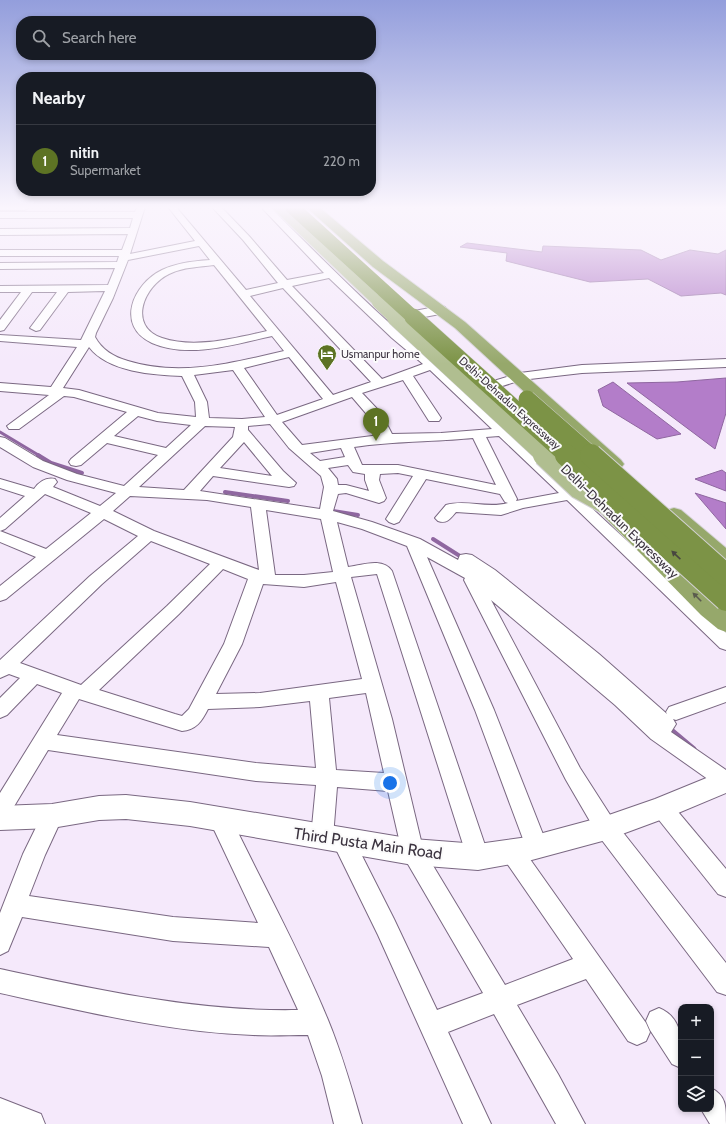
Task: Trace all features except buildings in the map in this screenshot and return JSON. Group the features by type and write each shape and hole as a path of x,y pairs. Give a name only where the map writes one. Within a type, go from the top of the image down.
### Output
{"highway":[{"name":"Delhi–Dehradun Expressway","path":"341,259 585,487 704,604 726,623"},
{"name":"Delhi-Dehradun Expressway","path":"350,259 726,600"},
{"name":"Delhi-Dehradun Expressway","path":"368,259 726,574"},
{"path":"373,259 460,325 557,414 726,560"}],"main road":[{"path":"333,259 579,488 643,524"}],"street":[{"path":"0,266 115,259"},
{"path":"14,426 58,391 88,341 123,259"},
{"path":"213,259 276,332 331,400"},
{"path":"264,259 285,284 378,383"},
{"path":"317,259 396,336 431,365 726,643"},
{"path":"215,262 180,267 165,272 155,278 138,301 136,316 140,328 146,334 165,343 198,345 220,343 276,332"},
{"path":"244,294 331,274"},
{"path":"36,328 65,288"},
{"path":"0,289 111,288"},
{"path":"0,328 29,289"},
{"path":"404,318 440,310"},
{"path":"0,338 88,341 96,350 106,357 122,364 159,372 186,372 237,366 292,353"},
{"path":"0,387 58,391 87,396 172,420 242,427 275,420 378,383 450,360"},
{"path":"481,389 517,378 582,369 726,363"},
{"path":"237,366 275,420 299,450 318,465 331,485 328,511 342,575 372,685 413,852 571,1124"},
{"path":"0,595 131,488 202,422 202,405 186,372"},
{"path":"405,374 434,418"},
{"path":"354,392 376,416 388,438"},
{"path":"76,462 136,411"},
{"path":"209,471 289,483 278,474 242,427"},
{"path":"191,492 240,438 242,427"},
{"path":"0,431 38,454 70,467 131,488"},
{"path":"299,450 388,438 422,438 502,432"},
{"path":"477,434 493,463 513,507"},
{"path":"104,438 169,453"},
{"path":"0,441 38,464 95,484 191,492 358,516 405,527 446,547 471,568 573,774 606,828 726,983"},
{"path":"346,443 352,460 358,468 373,470 393,469 506,491"},
{"path":"318,465 352,460"},
{"path":"330,490 346,489 379,498 372,480 373,470"},
{"path":"2,520 61,473"},
{"path":"394,519 422,474"},
{"path":"0,483 39,491 102,512 149,535 262,579 304,581 375,568 380,568 384,571 478,857"},
{"path":"191,492 258,504 328,511 414,543 471,568 489,574 593,659 726,781"},
{"path":"443,518 451,508 457,507 488,510 513,507 570,495"},
{"path":"3,668 34,676 182,724 190,722 233,644 262,579 258,504"},
{"path":"3,668 96,580 149,535"},
{"path":"0,536 48,556"},
{"path":"414,543 427,577 477,692 525,849 590,965 636,1032"},
{"path":"0,811 42,741 79,691 173,610 221,562"},
{"path":"0,710 34,676"},
{"path":"202,702 260,700 372,685"},
{"path":"319,693 333,839 386,927 477,1124"},
{"path":"665,725 726,694"},
{"path":"42,741 256,772 397,783"},
{"name":"Third Pusta Main Road","path":"0,818 52,816 99,808 126,807 168,811 220,819 413,852 478,857 525,849 606,828 662,808 726,781"},
{"path":"662,808 726,886"},
{"path":"0,943 34,854 52,816"},
{"path":"220,819 316,1022 335,1076 348,1124"},
{"path":"15,905 173,929 276,936"},
{"path":"432,1025 590,965"},
{"path":"0,981 85,999 177,1015 243,1022 316,1022"},
{"path":"659,1021 678,1050"},
{"path":"714,1106 726,1124"},
{"path":"0,1112 31,1124"}],"shaded area":[{"path":"506,259 726,259 726,295 721,293 681,296 648,279 590,282 506,261"},
{"path":"726,378 726,413 715,449 627,383 677,382"},
{"path":"613,382 681,434 657,439 603,406 598,390"},
{"path":"722,470 726,473 726,491 695,479"},
{"path":"695,493 726,503 726,529"}],"waterway":[{"path":"0,432 40,456"},
{"path":"38,455 51,463 82,473"},
{"path":"225,492 288,501"},
{"path":"333,511 358,515"},
{"path":"433,539 463,558"},
{"path":"669,728 694,749"}],"place":[{"name":"Usmanpur home","path":"327,371"},
{"name":"nitin","path":"376,441"}]}
